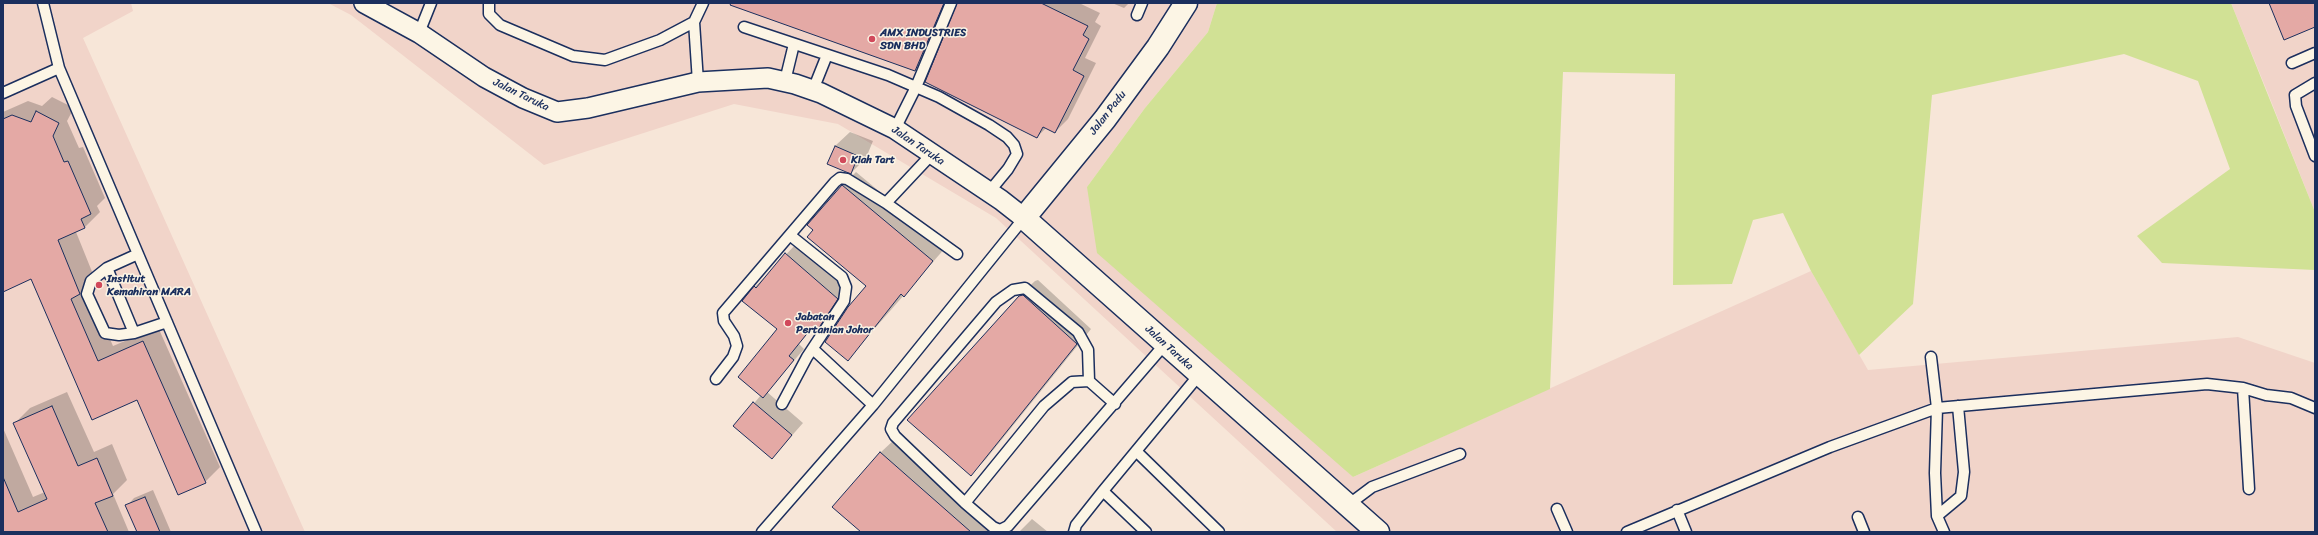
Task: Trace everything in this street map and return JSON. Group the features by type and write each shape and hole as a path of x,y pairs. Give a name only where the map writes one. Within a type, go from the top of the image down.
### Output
{"street":[{"name":"Jalan Taruka","path":"364,3 419,33 484,77 523,98 557,112 588,108 698,82 768,78 785,81 813,90 895,129 931,155 989,192 1024,218 1199,375 1378,532"},
{"name":"Jalan Padu","path":"1024,218 1105,118 1158,47 1186,3"}],"lane":[{"path":"43,3 59,68 256,532"},
{"path":"419,33 431,3"},
{"path":"490,3 489,14 500,25 573,56 605,60 660,40 694,22"},
{"path":"698,82 694,22 703,3"},
{"path":"895,129 916,87 951,3"},
{"path":"1137,15 1142,3"},
{"path":"744,27 888,75 916,87 990,125 1014,145 1017,154 1008,169 989,192"},
{"path":"785,81 794,44"},
{"path":"2292,63 2315,53"},
{"path":"813,90 828,55"},
{"path":"3,93 59,68"},
{"path":"2315,83 2295,95 2296,106 2315,156"},
{"path":"886,203 931,155"},
{"path":"716,378 734,357 736,346 734,336 724,321 723,313 840,178 847,179 886,203 957,254"},
{"path":"762,532 873,405 1024,218"},
{"path":"782,404 813,349 844,301 846,287 842,277 791,236"},
{"path":"138,254 107,268 91,281 87,294 106,333 119,335 134,333 167,322"},
{"path":"107,268 134,333"},
{"path":"1089,381 1088,350 1078,332 1037,296 1025,288 1013,290 996,302 893,423 891,429 895,436 964,503 993,527 1000,530 1008,526 1115,404 1165,344"},
{"path":"813,349 873,405"},
{"path":"1931,357 1937,408 1936,473 1938,516 1944,532"},
{"path":"1074,532 1076,525 1103,490 1199,375"},
{"path":"964,503 1044,406 1072,382 1089,381 1115,404"},
{"path":"1627,532 1830,447 1937,408 2207,384 2242,388 2266,395 2292,398 2315,408"},
{"path":"2242,388 2249,489"},
{"path":"1938,516 1961,496 1964,472 1958,406"},
{"path":"1136,451 1219,532"},
{"path":"1348,506 1372,487 1460,454"},
{"path":"1103,490 1146,532"},
{"path":"1557,509 1567,532"},
{"path":"1677,510 1686,532"},
{"path":"1858,517 1864,532"}],"shaded area":[{"name":"Institut Kemahiran MARA","path":"3,3 131,3 133,11 83,38 305,532 3,532"},
{"path":"328,3 1217,3 1208,32 1145,108 1087,187 1353,477 1811,271 1868,370 2238,337 2315,363 2315,532 1337,532 996,218 838,124 734,104 544,165 351,15"},
{"path":"2231,3 2315,3 2315,212 2267,91"}],"green space":[{"path":"1217,3 2231,3 2315,212 2315,270 2162,263 2137,236 2230,169 2198,81 2124,54 1932,95 1913,304 1859,355 1811,271 1783,213 1753,220 1732,284 1673,285 1675,74 1563,72 1550,389 1353,477 1097,253 1087,187 1145,108 1208,32"}],"building":[{"name":"AMX INDUSTRIES SDN BHD","path":"731,3 944,3 915,71 730,5"},
{"path":"957,3 1041,3 1088,26 1083,35 1089,39 1073,70 1084,76 1055,133 1043,127 1037,138 925,82"},
{"path":"2269,3 2315,3 2315,27 2284,40"},
{"path":"36,111 59,123 53,136 64,162 68,161 91,214 81,219 85,228 58,240 80,294 71,299 98,361 143,341 206,483 178,495 137,400 92,420 31,279 3,292 3,119 12,115 31,122"},
{"name":"Kiah Tart","path":"835,146 858,156 851,174 827,164"},
{"path":"842,185 933,261 904,297 901,294 848,361 825,342 848,307 866,286 807,237 813,230 807,225"},
{"path":"785,253 838,299 815,334 810,330 789,356 794,360 763,398 738,377 777,329 742,301 754,286 756,288"},
{"path":"1023,295 1077,344 971,476 907,420 1019,296"},
{"path":"753,402 792,435 772,459 733,426"},
{"path":"52,406 78,466 97,458 113,496 95,503 108,532 3,532 3,477 18,512 47,499 13,423"},
{"path":"880,452 971,532 861,532 832,507"},
{"path":"145,497 160,532 137,532 125,505"}],"place":[{"name":"AMX INDUSTRIES SDN BHD","path":"872,39"},
{"name":"Kiah Tart","path":"843,160"},
{"name":"Institut Kemahiran MARA","path":"99,285"},
{"name":"Jabatan Pertanian Johor","path":"788,323"}]}
